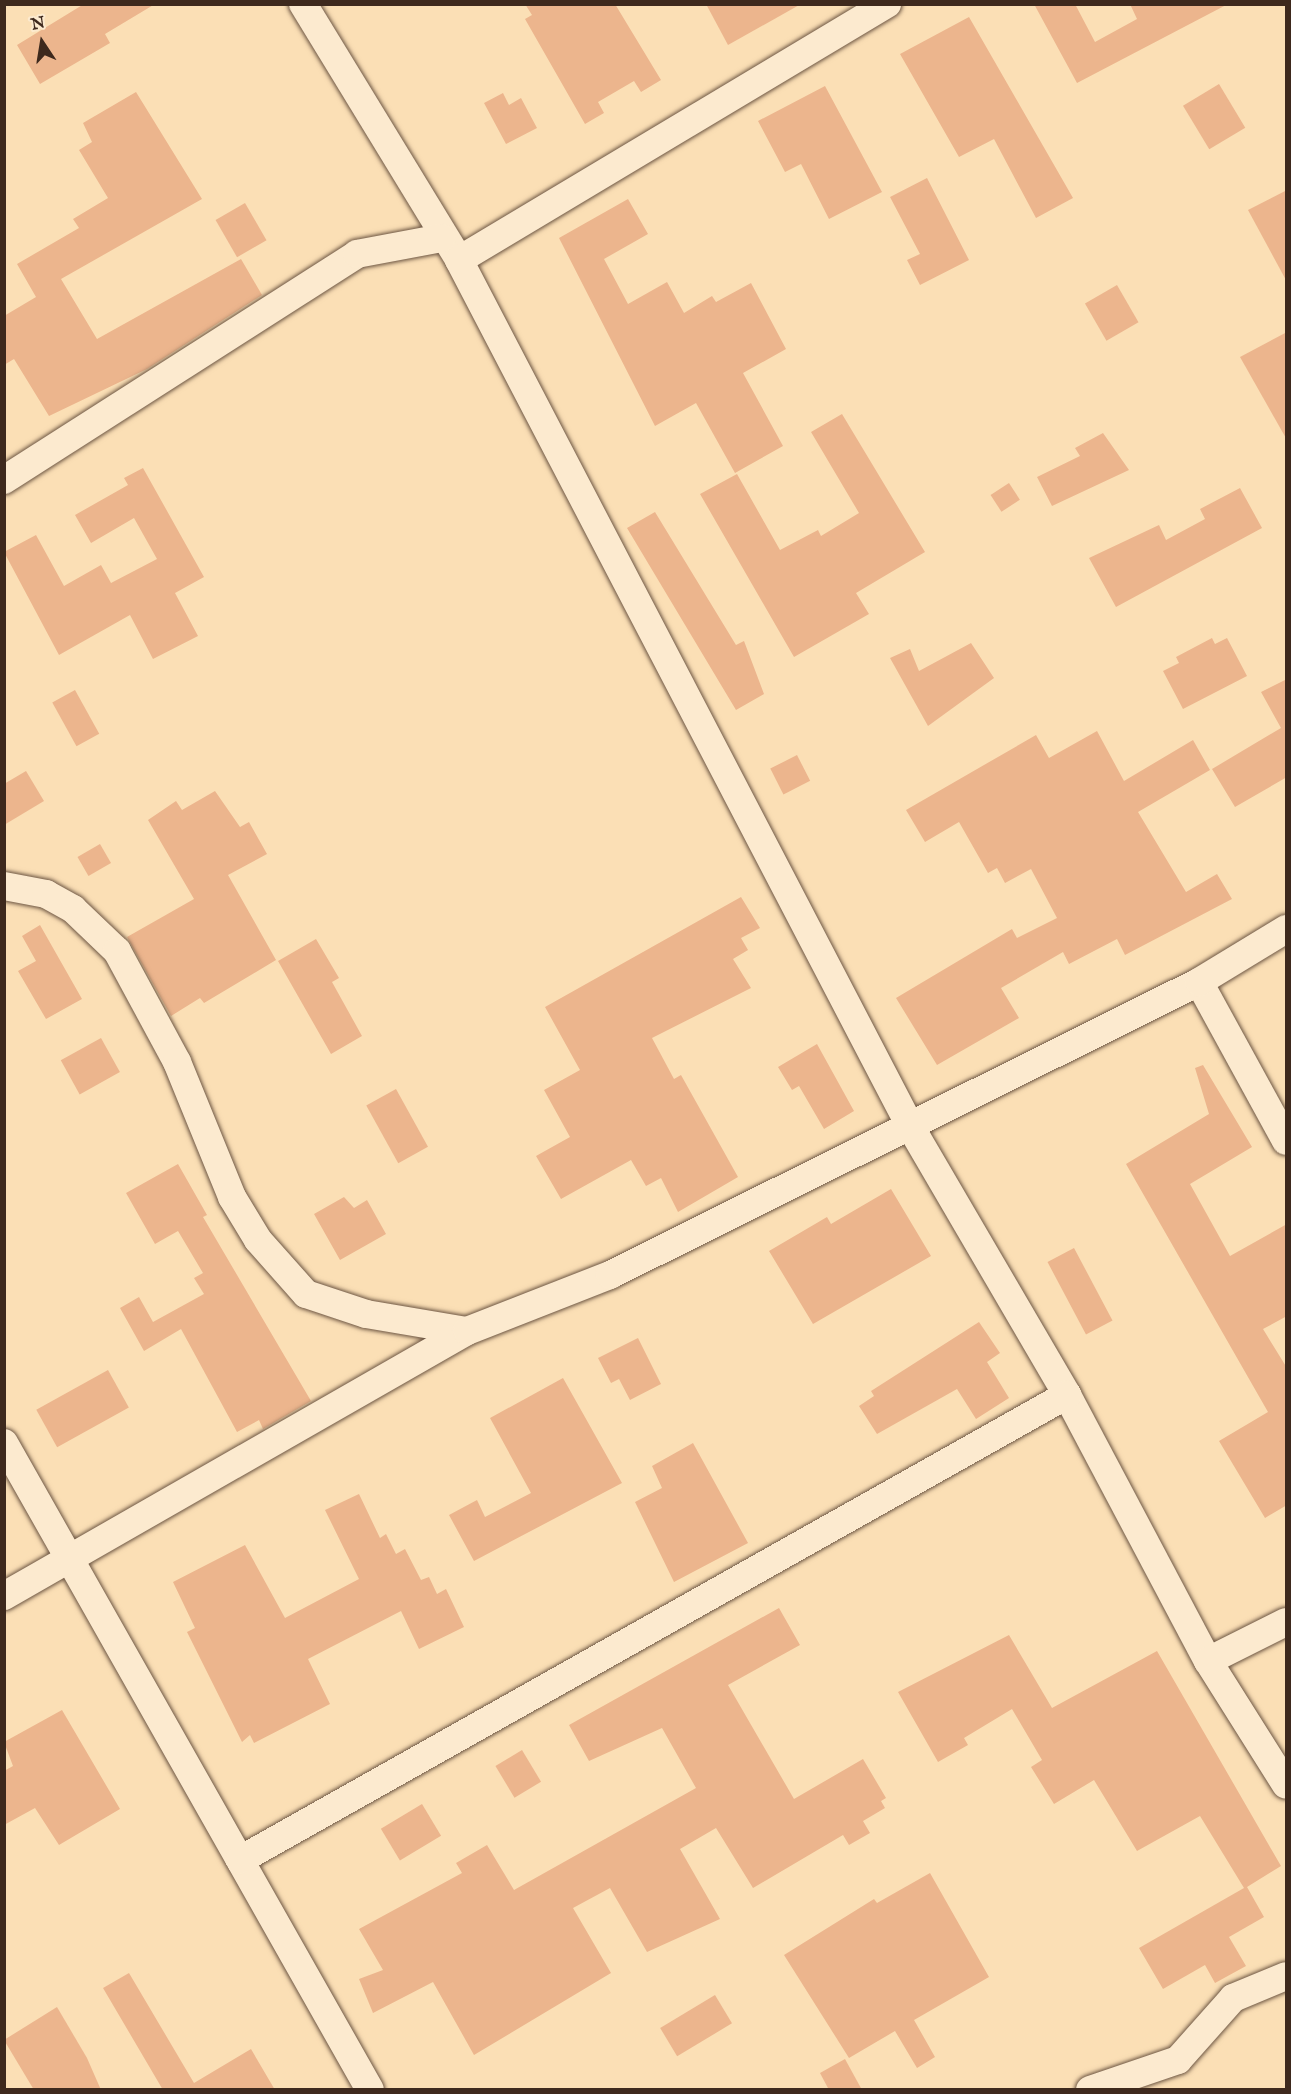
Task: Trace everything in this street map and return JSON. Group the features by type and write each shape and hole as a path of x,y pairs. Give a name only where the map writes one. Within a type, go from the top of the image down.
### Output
{"street":[{"path":"303,4 451,249 910,1126 1067,1395 1208,1661 1287,1785"},
{"path":"4,480 357,254 451,249 887,4"},
{"path":"4,886 46,894 73,909 117,951 177,1062 232,1197 258,1240 306,1294 366,1314 467,1331"},
{"path":"4,1596 467,1331 610,1275 1199,982 1287,929"},
{"path":"1199,982 1287,1141"},
{"path":"240,1860 1067,1395"},
{"path":"4,1443 370,2090"},
{"path":"1208,1661 1287,1622"},
{"path":"1090,2090 1178,2060 1233,1998 1287,1976"}],"building":[{"path":"84,4 155,4 105,34 110,43 40,84 17,45"},
{"path":"525,4 615,4 661,80 641,92 634,81 598,102 604,113 585,124 525,19 532,15"},
{"path":"706,4 801,4 728,45"},
{"path":"1034,4 1075,4 1095,42 1137,19 1130,4 1228,4 1077,83"},
{"path":"969,17 1073,198 1036,218 994,139 959,157 900,54"},
{"path":"1219,84 1245,128 1209,149 1183,106"},
{"path":"825,86 882,192 829,219 801,164 785,172 758,121"},
{"path":"136,92 202,199 61,279 97,339 241,259 262,295 147,369 49,416 14,359 4,365 4,316 36,297 17,264 79,228 73,219 108,198 79,150 92,142 83,123"},
{"path":"503,93 509,105 521,98 537,128 506,144 484,103"},
{"path":"927,178 969,260 920,285 907,260 920,254 890,197"},
{"path":"1287,190 1287,282 1248,210"},
{"path":"628,199 648,234 604,259 628,304 667,282 684,313 712,296 716,302 751,283 786,349 743,373 783,446 735,473 696,403 655,426 559,238"},
{"path":"245,203 266,240 237,257 216,220"},
{"path":"1117,285 1138,322 1106,341 1085,304"},
{"path":"1287,332 1287,440 1240,357"},
{"path":"842,414 925,552 856,593 869,614 794,657 700,494 737,474 780,550 818,530 821,536 859,513 811,432"},
{"path":"1103,433 1129,470 1052,506 1037,477 1080,456 1075,448"},
{"path":"143,468 204,577 175,593 198,636 153,659 130,615 59,655 4,552 36,535 64,586 101,565 111,583 157,559 134,518 91,543 75,515 128,485 124,478"},
{"path":"1009,483 1020,500 1001,512 991,495"},
{"path":"1240,488 1262,528 1116,607 1089,558 1159,525 1166,540 1205,519 1200,509"},
{"path":"655,512 736,645 744,641 764,694 736,710 627,528"},
{"path":"1212,638 1215,644 1227,638 1247,676 1183,709 1163,671 1179,663 1176,657"},
{"path":"971,643 994,678 928,726 890,658 910,649 919,671"},
{"path":"1287,679 1287,777 1235,807 1212,769 1281,728 1261,692"},
{"path":"75,690 99,734 77,746 52,703"},
{"path":"1097,731 1124,781 1193,740 1210,770 1138,812 1186,892 1217,874 1232,899 1125,955 1117,939 1069,964 1063,952 1001,988 1019,1018 937,1065 896,998 1012,929 1017,938 1057,918 1031,869 1005,883 997,868 988,873 959,822 925,842 906,810 1036,735 1049,758"},
{"path":"797,755 810,781 783,794 770,769"},
{"path":"26,771 44,801 4,825 4,784"},
{"path":"215,791 240,827 249,822 267,854 228,875 276,960 204,1003 200,998 171,1016 127,937 194,899 148,820 176,801 182,810"},
{"path":"100,844 111,863 88,876 77,857"},
{"path":"741,897 760,928 741,938 748,950 733,959 751,988 652,1038 674,1079 681,1075 738,1177 678,1212 661,1178 646,1186 631,1160 561,1199 536,1156 570,1137 544,1090 580,1070 545,1007"},
{"path":"40,925 82,999 46,1019 18,971 36,961 22,936"},
{"path":"316,939 339,978 332,982 362,1036 331,1054 278,961"},
{"path":"101,1038 120,1072 80,1094 61,1060"},
{"path":"817,1044 854,1111 824,1129 799,1086 792,1090 778,1067"},
{"path":"1203,1065 1252,1147 1190,1184 1230,1256 1287,1224 1287,1316 1263,1329 1287,1368 1287,1505 1265,1518 1219,1441 1268,1412 1126,1164 1209,1114 1195,1068"},
{"path":"396,1089 428,1147 398,1163 366,1105"},
{"path":"178,1164 207,1215 203,1217 311,1401 263,1429 259,1420 237,1432 181,1329 144,1351 120,1308 139,1297 153,1322 204,1294 194,1278 203,1273 178,1231 155,1244 126,1193"},
{"path":"891,1189 931,1256 813,1324 769,1251 827,1217 831,1224"},
{"path":"344,1197 354,1208 367,1200 386,1234 340,1260 314,1214"},
{"path":"1074,1248 1112,1320 1086,1334 1048,1262"},
{"path":"979,1322 1000,1353 987,1362 1009,1398 976,1419 957,1389 877,1434 859,1406 874,1396 871,1391"},
{"path":"638,1338 661,1384 630,1400 619,1379 611,1383 598,1358"},
{"path":"108,1370 129,1408 57,1447 36,1410"},
{"path":"563,1378 622,1483 474,1561 449,1515 477,1500 485,1517 531,1493 490,1418"},
{"path":"693,1443 748,1543 674,1582 635,1502 662,1488 652,1466"},
{"path":"359,1494 380,1538 386,1534 396,1554 405,1549 421,1580 429,1577 437,1594 446,1589 464,1627 419,1649 401,1611 308,1659 330,1704 254,1743 250,1735 242,1742 187,1632 195,1628 173,1582 245,1545 285,1618 359,1579 325,1510"},
{"path":"779,1608 800,1645 728,1685 794,1799 863,1759 886,1798 881,1801 885,1808 863,1821 870,1833 849,1845 843,1835 753,1888 716,1828 680,1849 720,1919 647,1952 610,1888 573,1908 611,1973 474,2055 433,1982 373,2013 359,1979 383,1970 359,1929 462,1873 456,1863 487,1845 514,1890 696,1788 662,1728 589,1761 569,1725"},
{"path":"1009,1635 1052,1708 1157,1651 1281,1866 1247,1887 1264,1917 1229,1937 1246,1966 1215,1983 1205,1965 1163,1989 1139,1948 1244,1888 1200,1816 1137,1851 1094,1780 1054,1804 1031,1767 1042,1760 1012,1709 964,1738 968,1745 938,1762 898,1692"},
{"path":"62,1710 120,1809 59,1845 35,1808 4,1825 4,1771 13,1766 4,1742"},
{"path":"522,1750 541,1782 514,1798 495,1766"},
{"path":"422,1804 441,1836 400,1860 381,1829"},
{"path":"930,1873 989,1977 914,2020 935,2057 917,2068 895,2031 849,2058 784,1955 874,1899 877,1903"},
{"path":"129,1973 194,2083 251,2049 275,2090 163,2090 103,1988"},
{"path":"715,1995 732,2023 677,2056 660,2028"},
{"path":"57,2007 87,2058 101,2090 34,2090 4,2040"},
{"path":"845,2059 862,2090 829,2090 820,2073"}]}
